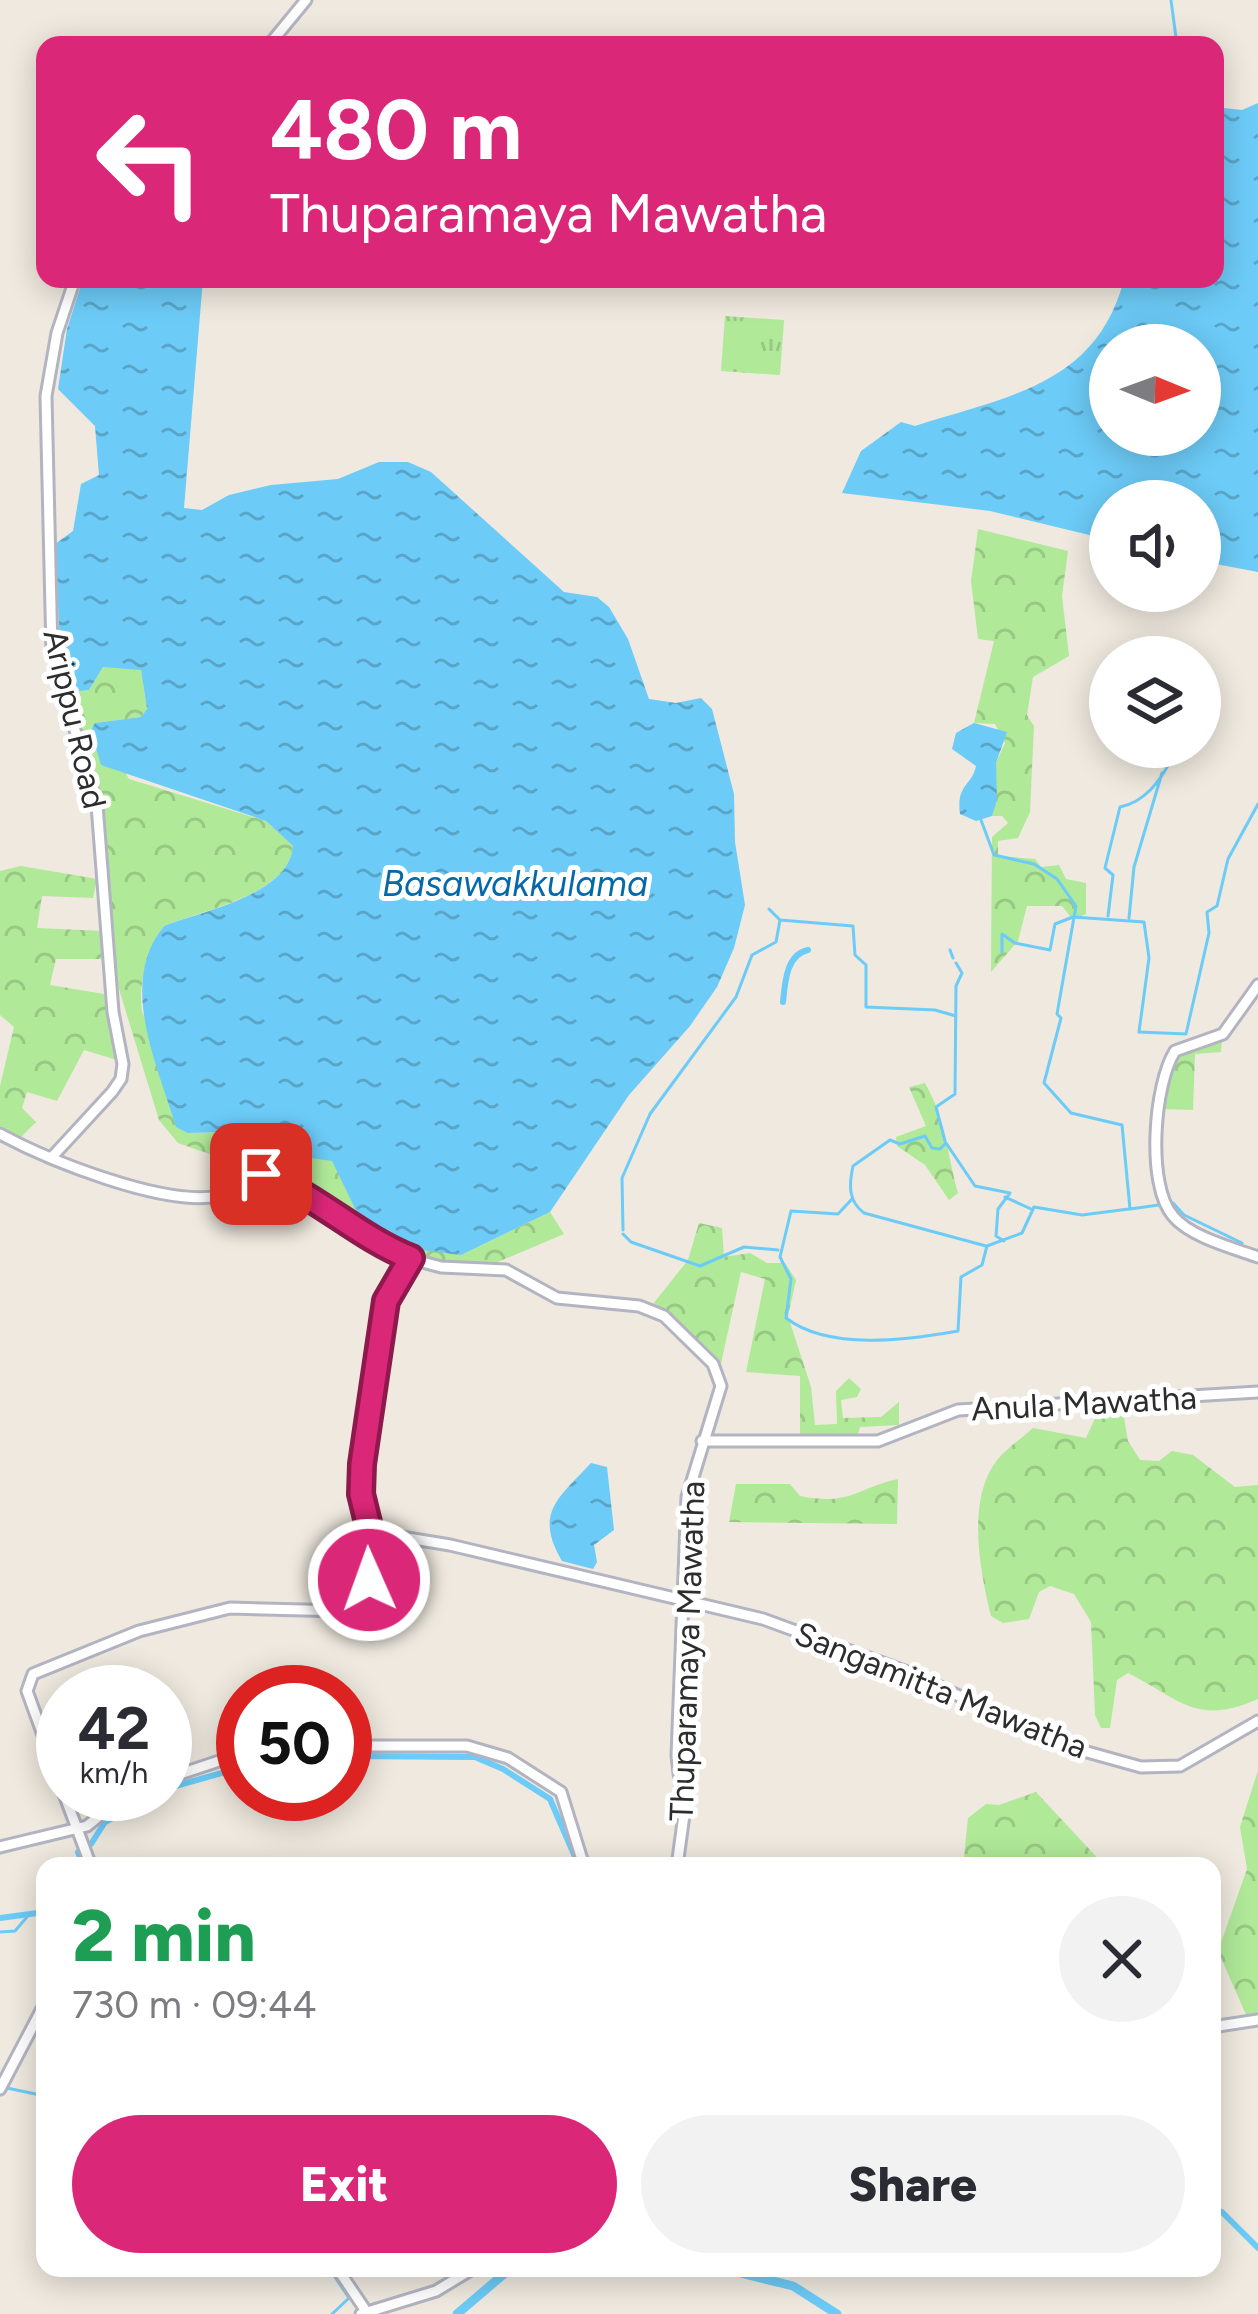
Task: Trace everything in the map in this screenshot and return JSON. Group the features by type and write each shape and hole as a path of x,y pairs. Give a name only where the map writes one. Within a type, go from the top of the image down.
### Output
{"main road":[{"path":"276,36 306,0"},
{"name":"Arippu Road","path":"52,1157 122,1079 123,1064 113,1012 98,805 52,652 46,396 57,334 72,288"},
{"path":"1258,985 1223,1034 1182,1045 1168,1062 1156,1120 1167,1206 1184,1225 1258,1257"},
{"name":"Thuparamaya Mawatha","path":"0,1134 52,1157 187,1196 218,1196 261,1174 298,1188 356,1232 411,1258 441,1267 506,1270 557,1298 644,1306 660,1313 719,1376 720,1395 688,1488 677,1756 684,1815 678,1857"},
{"path":"57,1665 139,1631 230,1608 352,1609 369,1580 371,1532 361,1475 382,1321 388,1295 411,1258"},
{"name":"Anula Mawatha","path":"702,1441 878,1441 958,1410 1258,1392"},
{"name":"Sangamitta Mawatha","path":"371,1532 685,1598 837,1644 1003,1714 1058,1743 1141,1767 1180,1766 1258,1721"},
{"path":"36,1674 30,1676 27,1691 36,1716"},
{"path":"372,1746 467,1746 508,1758 561,1792 581,1857"},
{"path":"74,1821 88,1857"},
{"path":"0,1847 78,1832 94,1821"},
{"path":"2,2085 36,2019"},
{"path":"1221,2026 1258,2020"},
{"path":"343,2277 365,2313 436,2291 459,2277"}],"green space":[{"path":"725,316 784,320 780,375 721,371"},
{"path":"978,529 1068,551 1062,596 1069,656 1033,677 1027,715 1034,726 1030,812 1018,838 998,841 998,856 1035,859 1041,867 1059,865 1066,879 1086,883 1086,914 1073,920 1062,906 1027,906 1018,941 991,972 992,837 1008,823 1002,816 992,816 996,763 1005,743 995,724 974,723 994,641 978,639 971,581"},
{"path":"133,665 141,670 147,709 141,717 96,723 129,779 266,821 293,846 277,877 242,898 164,926 149,955 142,1011 188,1133 290,1130 304,1153 332,1160 461,1255 550,1212 564,1234 493,1264 438,1261 358,1230 300,1186 178,1143 159,1120 112,966 97,805 63,693 89,690 103,667"},
{"path":"21,866 97,879 93,898 42,896 37,928 104,931 101,959 56,959 50,985 104,994 117,1060 84,1050 57,1101 27,1092 22,1108 36,1122 21,1137 0,1126 0,1086 14,1027 0,1015 0,871"},
{"path":"1222,1039 1221,1052 1195,1054 1193,1110 1162,1109 1176,1055"},
{"path":"925,1083 942,1124 958,1193 949,1200 925,1165 897,1146 896,1137 926,1126 909,1087"},
{"path":"699,1223 722,1228 724,1257 750,1253 767,1263 785,1263 796,1280 788,1316 811,1387 815,1425 837,1424 836,1391 849,1378 861,1389 857,1397 841,1400 843,1418 881,1417 899,1402 899,1425 860,1427 857,1437 800,1435 800,1376 746,1372 765,1279 741,1272 720,1368 653,1304 688,1260"},
{"path":"1101,1405 1122,1406 1128,1441 1140,1460 1159,1461 1172,1451 1193,1455 1235,1487 1258,1485 1258,1699 1237,1707 1204,1710 1128,1673 1117,1680 1110,1728 1101,1728 1095,1715 1091,1622 1074,1594 1050,1586 1039,1592 1029,1619 1003,1623 991,1616 978,1536 987,1476 997,1460 1033,1428 1086,1438"},
{"path":"898,1479 897,1524 729,1522 736,1484 790,1484 800,1496 831,1499"},
{"path":"1258,1770 1258,2016 1247,2017 1221,1958 1221,1943 1247,1869 1240,1827"},
{"path":"1036,1792 1097,1857 964,1857 968,1818 986,1804 999,1805"}],"water":[{"path":"1258,103 1258,572 1221,565 1221,480 1089,480 1089,535 990,511 842,493 861,451 901,422 915,426 1013,395 1043,382 1089,346 1089,456 1221,456 1221,324 1105,324 1121,288 1224,288 1224,108 1242,110"},
{"name":"Basawakkulama","path":"80,288 202,288 184,508 202,510 229,495 271,485 338,479 379,462 408,462 431,472 564,592 597,597 609,607 628,639 649,699 676,703 701,698 712,709 734,794 735,842 745,905 734,948 717,987 690,1026 629,1095 550,1212 461,1255 413,1249 363,1225 332,1161 310,1158 290,1130 188,1133 176,1127 152,1052 142,999 150,948 164,926 261,889 288,863 293,846 266,821 101,765 91,730 95,723 141,717 147,709 141,670 103,667 89,690 71,692 60,646 55,544 73,531 81,484 99,475 95,426 58,389 67,329"},
{"path":"974,723 1007,732 996,763 997,800 992,816 976,821 960,814 959,804 976,766 952,749 956,733"},
{"path":"591,1463 607,1467 614,1530 594,1545 597,1562 593,1569 562,1561 550,1530 554,1506"}],"waterway":[{"path":"1171,0 1176,36"},
{"path":"1108,916 1113,875 1105,868 1120,807 1144,795 1166,768"},
{"path":"1129,918 1134,867 1162,773"},
{"path":"1002,952 1002,934 1015,943 1050,950 1055,924 1073,917 1144,922 1149,958 1139,1032 1186,1034 1209,933 1207,912 1217,906 1228,859 1258,804"},
{"path":"981,820 994,855 1034,864 1057,879 1076,906 1057,1014 1061,1018 1044,1083 1071,1113 1122,1125 1130,1209 1173,1203 1184,1215 1242,1243"},
{"path":"769,909 780,920 853,926 855,955 866,965 866,1007 935,1010 956,1016"},
{"path":"623,1230 622,1178 650,1114 736,997 752,955 776,942 780,920"},
{"path":"783,1002 791,963 808,950"},
{"path":"950,950 953,958"},
{"path":"945,1141 936,1107 955,1094 956,986 962,973 956,963"},
{"path":"986,1246 864,1213 851,1192 853,1166 890,1140 900,1144 925,1136 932,1148 940,1149 946,1143 975,1186 1010,1193 998,1209 996,1236 1004,1241"},
{"path":"1005,1197 1031,1209"},
{"path":"852,1199 838,1214 791,1211 780,1257 791,1279 786,1318 824,1335 869,1340 958,1331 961,1277 982,1265 987,1246 1022,1233 1034,1207 1082,1215 1129,1209"},
{"path":"623,1234 631,1242 700,1266 744,1247 778,1250"},
{"path":"372,1756 475,1757 503,1769 550,1799 575,1857"},
{"path":"192,1781 216,1775"},
{"path":"80,1857 78,1852 91,1844 107,1821"},
{"path":"0,1918 36,1913"},
{"path":"0,1932 15,1931 27,1917"},
{"path":"2,2087 36,2094"},
{"path":"1221,2212 1258,2248"},
{"path":"332,2314 349,2298 335,2277"},
{"path":"457,2314 500,2277"},
{"path":"757,2277 793,2286 837,2314"}],"route":[{"path":"261,1174 298,1188 356,1232 411,1258 386,1301 362,1464 361,1494 372,1539 369,1580"}]}
